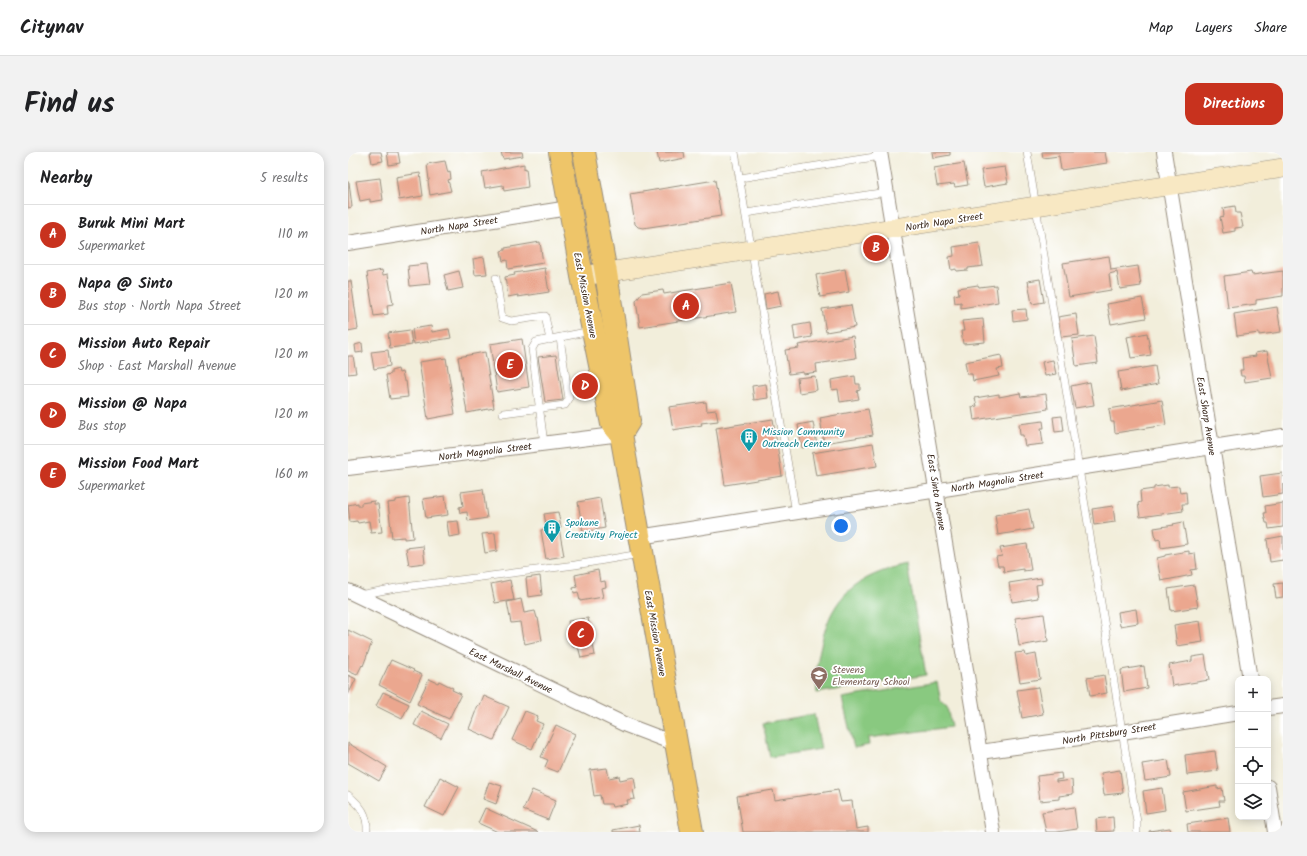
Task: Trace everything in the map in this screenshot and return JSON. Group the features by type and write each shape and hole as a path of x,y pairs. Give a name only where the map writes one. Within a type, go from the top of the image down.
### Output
{"main road":[{"name":"East Mission Avenue","path":"560,152 582,276 612,424 621,434 692,832"},
{"path":"584,152 606,273 629,421 621,434"},
{"name":"North Napa Street","path":"582,276 1283,168"}],"street":[{"name":"East Sharp Avenue","path":"1164,152 1250,676"},
{"name":"East Sinto Avenue","path":"881,154 993,832"},
{"name":"North Napa Street","path":"348,243 570,208"},
{"name":"North Magnolia Street","path":"348,468 621,434"},
{"name":"North Magnolia Street","path":"640,546 796,513 1283,436"},
{"name":"East Marshall Avenue","path":"352,593 619,722 676,744"},
{"path":"1271,708 1283,706"},
{"name":"North Pittsburg Street","path":"980,752 1122,732 1235,713"},
{"path":"1271,806 1275,832"}],"lane":[{"path":"735,152 796,513"},
{"path":"1026,152 1137,822 1137,832"},
{"path":"740,178 881,154"},
{"path":"746,213 887,192"},
{"path":"496,278 502,318 511,321 545,316 550,340"},
{"path":"544,444 538,368 532,349 536,342 593,330"},
{"path":"503,413 565,405 569,398 564,382 561,364 560,338"},
{"path":"352,593 569,566 640,546"},
{"path":"348,795 361,806 368,823 367,832"}],"green space":[{"path":"907,564 926,675 817,693 816,681 818,657 826,627 840,600 861,581 890,569"},
{"path":"937,682 941,702 947,707 951,727 868,738 869,745 854,748 842,698"},
{"path":"814,714 821,749 770,757 763,723"}],"building":[{"path":"370,152 381,152 383,161 372,163"},
{"path":"387,152 398,152 400,163 389,165"},
{"path":"501,152 522,152 523,156 503,159"},
{"path":"657,152 684,152 685,158 659,163"},
{"path":"932,152 950,152 950,155 933,158"},
{"path":"1042,152 1105,152 1107,163 1061,170 1059,156 1043,158"},
{"path":"445,161 448,173 450,172 451,179 448,180 451,191 430,195 427,164"},
{"path":"964,163 968,185 955,187 954,184 937,186 934,168"},
{"path":"524,164 524,169 526,168 528,187 504,191 503,185 485,188 482,172"},
{"path":"1005,167 1008,183 984,187 981,170"},
{"path":"420,173 423,196 399,200 396,177"},
{"path":"380,178 383,200 370,202 370,199 360,201 356,181"},
{"path":"715,180 721,216 643,228 638,227 635,224 630,194"},
{"path":"348,182 352,207 348,208"},
{"path":"1235,206 1236,213 1240,213 1243,227 1235,228 1235,231 1223,233 1220,217 1224,216 1223,208"},
{"path":"540,242 543,263 508,269 507,260 503,261 501,251 505,250 505,248"},
{"path":"979,243 983,266 968,268 968,270 951,270 949,257 954,256 953,247"},
{"path":"1109,256 1111,270 1138,266 1141,286 1120,289 1117,272 1109,274 1111,290 1069,297 1063,263"},
{"path":"484,257 487,274 475,275 473,259"},
{"path":"427,264 430,284 410,286 408,266"},
{"path":"545,268 549,292 518,297 518,295 508,297 505,277 515,275 514,273"},
{"path":"845,269 849,292 820,297 816,275"},
{"path":"382,270 383,275 388,274 393,304 387,305 388,314 374,316 367,273"},
{"path":"459,271 463,288 448,291 444,275"},
{"path":"1283,271 1283,296 1256,300 1256,304 1228,308 1224,276 1251,272 1252,275"},
{"path":"1040,279 1044,302 1032,304 1028,281"},
{"path":"348,281 351,281 358,329 348,331"},
{"path":"731,283 736,312 640,327 636,301 642,293 663,290 664,294"},
{"path":"978,285 979,287 996,285 998,302 961,308 961,302 955,303 954,295 959,294 958,288"},
{"path":"778,291 781,306 766,309 764,294"},
{"path":"1142,298 1146,318 1111,324 1107,304"},
{"path":"851,305 855,327 826,332 822,309"},
{"path":"1277,307 1281,332 1237,336 1234,314"},
{"path":"1026,309 1027,319 1013,321 1012,310"},
{"path":"1076,314 1079,335 1061,337 1058,317"},
{"path":"983,319 985,342 963,344 961,331 964,331 962,321"},
{"path":"810,323 812,337 795,340 793,326"},
{"path":"431,326 432,332 449,329 451,338 414,344 412,329"},
{"path":"410,330 412,345 390,348 388,333"},
{"path":"1147,333 1151,355 1131,358 1127,337"},
{"path":"853,336 856,358 816,364 817,372 789,374 785,350 799,348 798,345"},
{"path":"1094,336 1098,363 1076,366 1072,339"},
{"path":"522,339 529,387 497,392 490,344"},
{"path":"362,343 363,352 356,353 355,345"},
{"path":"388,350 390,366 374,369 371,352"},
{"path":"1267,351 1272,378 1245,382 1244,376 1241,376 1240,370 1243,370 1242,358 1256,356 1255,353"},
{"path":"485,352 494,408 467,413 458,357"},
{"path":"556,355 563,400 545,402 538,357"},
{"path":"1001,355 1003,368 997,369 999,376 973,381 972,374 967,374 965,362"},
{"path":"348,356 353,356 356,373 348,374"},
{"path":"446,358 455,414 428,419 419,362"},
{"path":"1053,360 1056,374 1045,376 1042,362"},
{"path":"1155,366 1158,384 1121,391 1118,372"},
{"path":"398,369 399,373 402,372 404,381 406,381 408,397 390,399 386,375 391,374 391,371"},
{"path":"815,376 817,390 799,393 797,378"},
{"path":"855,376 856,384 860,384 860,390 857,391 859,399 840,402 838,389 832,390 831,380"},
{"path":"1090,382 1094,405 1075,408 1071,386"},
{"path":"766,384 768,398 754,400 752,386"},
{"path":"1020,393 1021,397 1046,394 1048,409 974,420 972,407 977,406 975,398 999,394 999,397"},
{"path":"1162,400 1166,425 1115,433 1114,422 1111,422 1109,409"},
{"path":"706,402 707,411 716,410 718,421 701,423 702,425 673,430 669,407"},
{"path":"868,409 873,435 824,443 820,418"},
{"path":"1062,416 1064,431 1055,432 1053,417"},
{"name":"Mission Community Outreach Center","path":"773,419 782,476 725,485 716,428"},
{"path":"1043,421 1044,428 1041,428 1043,444 1025,446 1023,435 1020,435 1019,424"},
{"path":"813,422 817,445 802,448 798,425"},
{"path":"873,443 877,466 816,476 812,453"},
{"path":"1282,473 1283,494 1263,497 1260,476"},
{"path":"1168,485 1168,487 1179,486 1180,493 1186,492 1187,504 1182,504 1183,511 1140,517 1138,503 1141,502 1140,491"},
{"path":"483,489 487,518 468,521 467,512 460,513 459,507 463,506 461,492"},
{"path":"445,496 448,515 426,518 423,499"},
{"path":"409,498 413,538 392,538 388,503"},
{"path":"600,498 605,528 583,532 578,502"},
{"path":"374,501 374,504 378,504 382,532 371,533 369,521 358,523 357,521 350,522 348,505 358,503 358,506 361,506 361,503"},
{"path":"1283,503 1283,527 1269,529 1264,513 1266,513 1265,506"},
{"path":"1113,506 1115,522 1094,525 1092,509"},
{"path":"1029,509 1033,529 998,535 995,515"},
{"name":"Spokane Creativity Project","path":"558,512 564,556 546,559 541,530 547,529 544,514"},
{"path":"458,521 460,535 449,537 447,522"},
{"path":"1183,522 1187,544 1161,548 1160,539 1156,540 1154,528"},
{"path":"495,533 497,551 485,553 482,534"},
{"path":"1283,536 1283,560 1270,562 1267,539"},
{"path":"1027,544 1031,570 1023,571 1023,569 1004,572 1003,566 998,566 996,557 1002,556 1000,548"},
{"path":"423,546 425,563 409,565 406,548"},
{"path":"1189,551 1189,554 1195,553 1197,569 1191,570 1192,575 1161,581 1157,558 1165,555"},
{"path":"598,570 600,582 605,581 606,587 601,588 603,597 580,601 578,592 574,593 573,588 577,587 575,575"},
{"path":"540,576 542,595 528,597 526,578"},
{"path":"1041,578 1042,584 1036,585 1038,598 1012,602 1009,583"},
{"path":"510,580 514,600 495,603 491,584"},
{"path":"1283,583 1283,597 1276,598 1274,584"},
{"path":"1194,585 1198,607 1171,611 1168,589"},
{"path":"521,599 524,613 535,611 538,618 542,640 525,644 520,622 511,623 507,602"},
{"path":"1136,609 1138,623 1120,626 1118,612"},
{"path":"1044,614 1048,641 1019,646 1015,618"},
{"path":"588,618 595,655 581,658 578,646 573,647 568,621"},
{"path":"1200,621 1203,642 1177,646 1174,625"},
{"path":"348,630 372,642 363,666 362,665 357,675 348,671"},
{"path":"1025,652 1026,656 1036,654 1040,679 1020,682 1015,653"},
{"path":"1205,655 1209,680 1172,686 1169,665 1192,661 1192,657"},
{"path":"391,660 422,675 410,701 379,685"},
{"path":"1144,666 1147,688 1124,692 1121,670"},
{"path":"348,675 356,679 348,695"},
{"path":"1104,675 1107,693 1090,696 1087,678"},
{"path":"429,679 438,683 439,681 461,694 449,719 417,704"},
{"path":"1038,687 1043,714 1022,718 1017,690"},
{"path":"383,692 409,704 402,719 376,706"},
{"path":"484,696 509,707 494,740 469,729 478,705 480,706"},
{"path":"421,711 448,724 441,738 414,725"},
{"path":"525,711 538,716 536,721 543,724 532,749 512,740"},
{"path":"556,725 575,734 558,772 545,767 548,760 541,757"},
{"path":"348,743 387,767 379,781 348,763"},
{"path":"1215,751 1218,771 1187,775 1185,755"},
{"path":"1168,760 1171,777 1145,781 1142,764"},
{"path":"607,768 609,778 619,776 620,780 634,777 636,789 633,790 635,799 627,800 628,804 612,807 611,804 602,804 600,795 594,796 590,770"},
{"path":"1120,770 1123,793 1104,795 1101,773"},
{"path":"1061,773 1062,779 1056,780 1056,782 1072,780 1073,794 1059,796 1059,799 1040,801 1037,776"},
{"path":"440,777 459,787 444,816 425,807"},
{"path":"489,782 502,786 496,804 483,799"},
{"path":"1217,786 1217,789 1222,788 1224,801 1219,801 1220,806 1186,811 1183,792"},
{"path":"1162,788 1165,810 1146,813 1143,791"},
{"path":"532,790 556,800 548,820 523,810"},
{"path":"773,790 775,800 838,790 841,802 852,801 856,829 868,827 868,832 743,832 737,796"},
{"path":"1074,807 1077,829 1046,832 1042,812"},
{"path":"485,808 538,832 498,832 478,823"},
{"path":"1113,817 1114,831 1097,832 1096,819"},
{"path":"1228,818 1230,832 1188,832 1187,824"},
{"path":"639,825 640,832 613,832 613,830"},
{"path":"1170,828 1171,832 1149,832 1149,831"}],"place":[{"name":"Napa @ Sinto","path":"876,248"},
{"name":"Buruk Mini Mart","path":"686,306"},
{"name":"Mission Food Mart","path":"510,365"},
{"name":"Mission @ Napa","path":"585,386"},
{"name":"Mission Community Outreach Center","path":"749,452"},
{"name":"Spokane Creativity Project","path":"552,543"},
{"name":"Mission Auto Repair","path":"581,634"},
{"name":"Stevens Elementary School","path":"819,690"}]}
